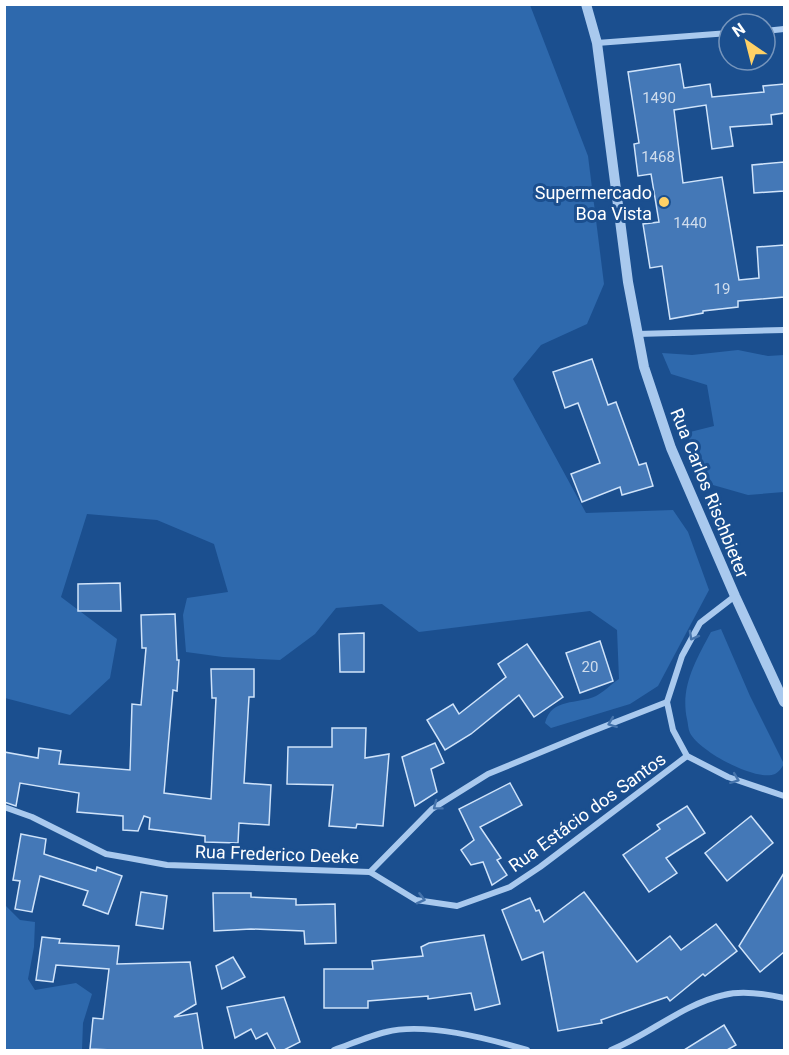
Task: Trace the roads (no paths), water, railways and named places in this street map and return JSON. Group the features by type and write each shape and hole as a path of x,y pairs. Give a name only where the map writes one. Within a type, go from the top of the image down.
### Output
{"street":[{"name":"Rua Carlos Rischbieter","path":"586,4 597,42 628,282 644,367 670,448 784,702"},
{"path":"597,42 717,34"},
{"path":"638,334 784,330"},
{"path":"735,596 700,624 682,656 667,702 672,730 687,756 728,777 784,796"},
{"name":"Rua Frederico Deeke","path":"4,807 32,817 106,854 167,865 370,872 432,809 465,787 488,774 667,702"},
{"name":"Rua Estácio dos Santos","path":"370,872 416,900 457,906 490,896 510,887 540,867 687,756"},
{"path":"611,1050 700,1004 725,994 753,994 784,998"},
{"path":"334,1050 388,1032 412,1030 452,1033 527,1050"}],"place":[{"name":"Supermercado Boa Vista","path":"664,202"}]}
